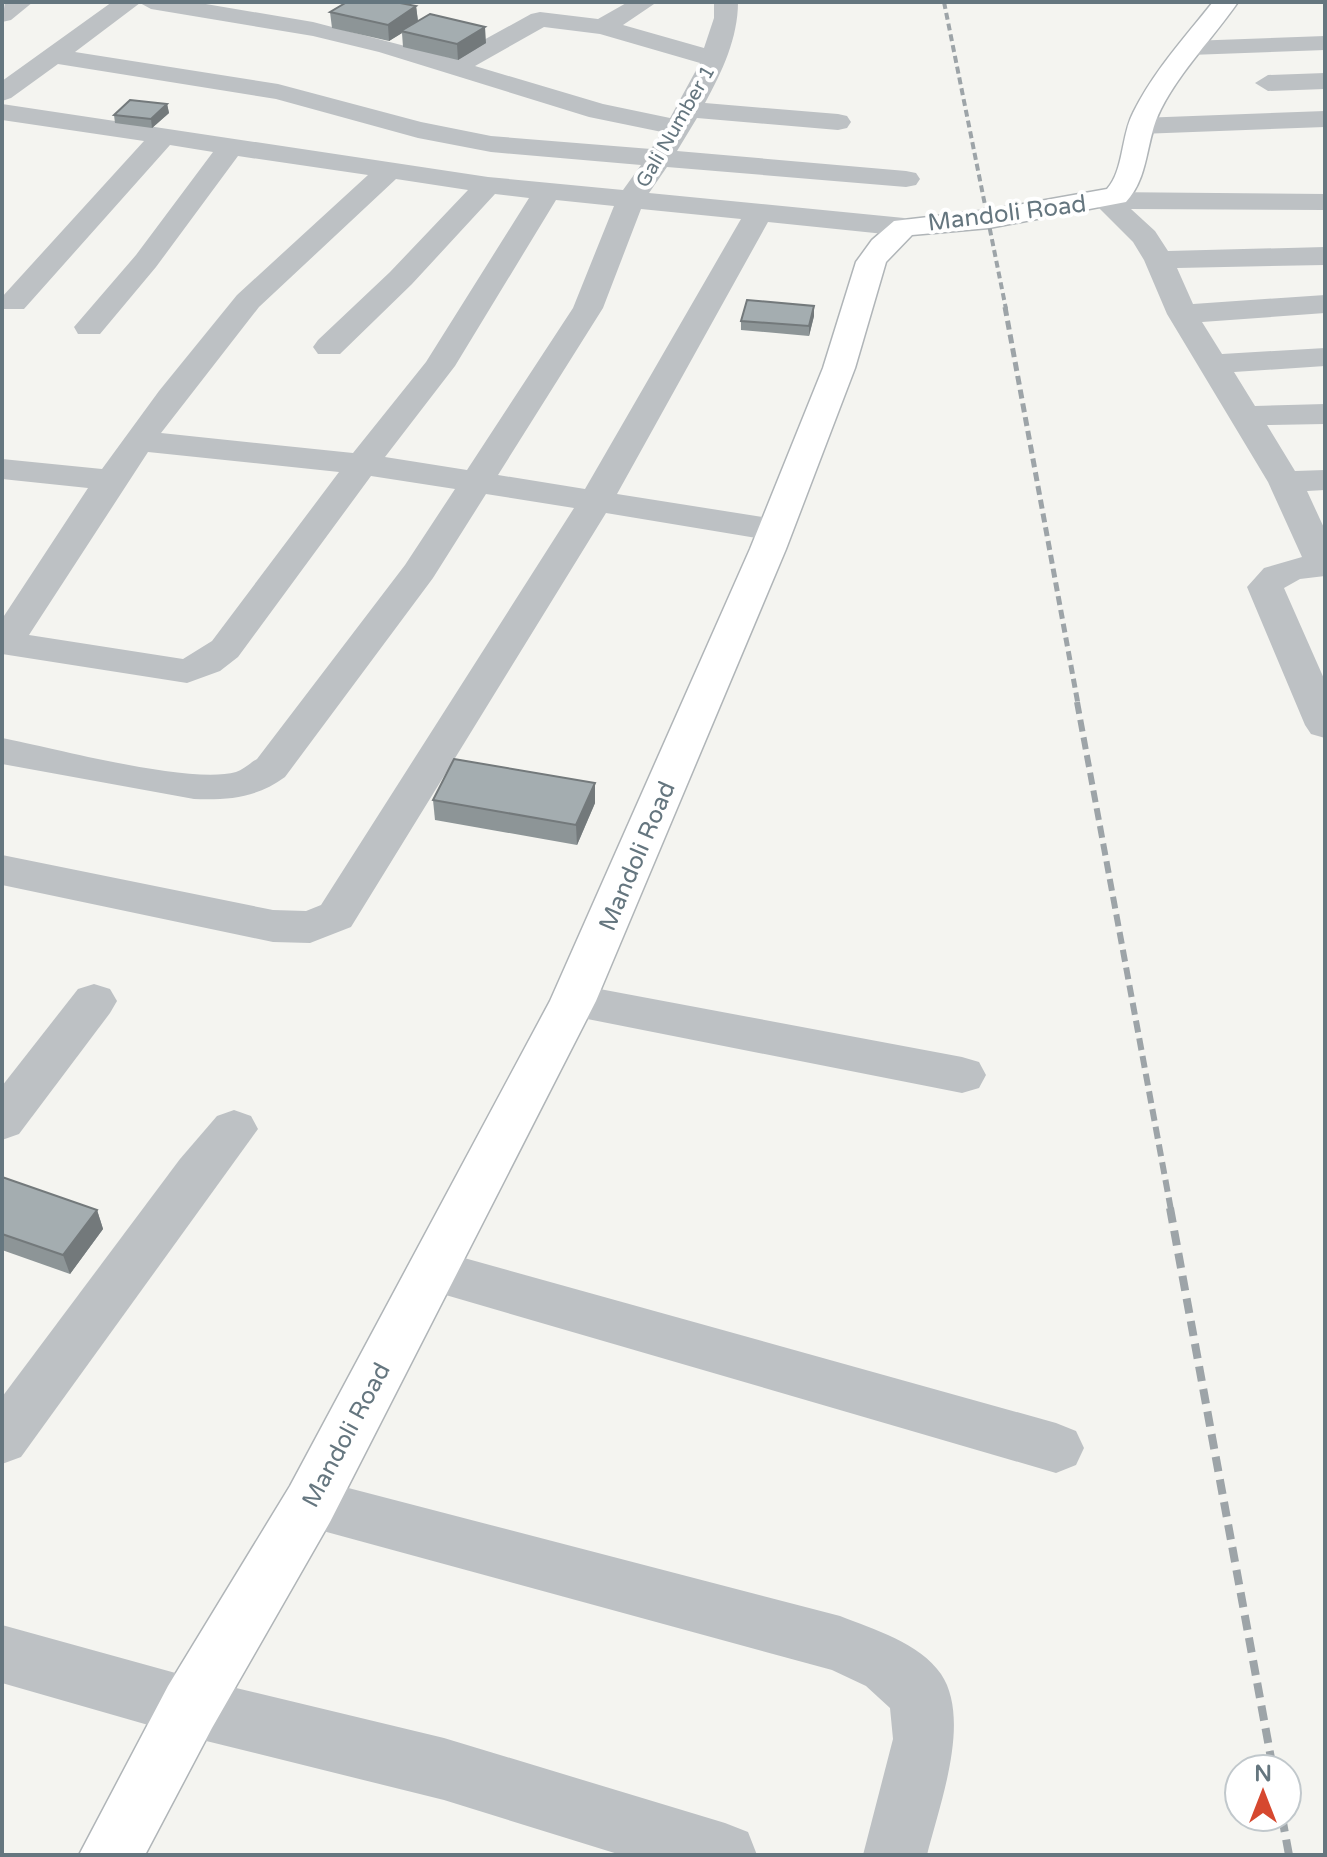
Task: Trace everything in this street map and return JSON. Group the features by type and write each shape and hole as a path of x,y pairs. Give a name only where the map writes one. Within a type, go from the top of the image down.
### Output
{"street":[{"path":"2,15 21,2"},
{"path":"2,93 128,2"},
{"path":"151,2 313,29 387,47 450,69 598,111 684,118 838,122"},
{"path":"602,27 645,2"},
{"name":"Gali Number 1","path":"2,751 173,783 245,784 271,768 348,671 420,570 588,308 630,201 684,118 714,59 726,18 726,2"},
{"name":"Mandoli Road","path":"111,1855 190,1707 310,1504 573,1001 621,896 775,530 839,368 871,262 882,246 904,227 926,222 989,219 1096,201 1123,191 1140,126 1190,48 1226,2"},
{"path":"313,29 349,12"},
{"path":"450,69 540,19 602,27 714,59"},
{"path":"1190,48 1325,43"},
{"path":"54,56 278,92 418,130 491,144 906,179"},
{"path":"1268,83 1325,81"},
{"path":"2,112 233,144 488,185 904,227"},
{"path":"1140,126 1325,119"},
{"path":"13,303 164,136"},
{"path":"89,327 146,261 233,144"},
{"path":"391,169 248,301 110,480 4,642 151,668 187,671 206,663 225,649 439,366 547,192"},
{"path":"329,347 401,278 488,185"},
{"path":"1096,201 1325,202"},
{"path":"1096,201 1145,237 1159,260 1182,314 1285,482 1325,565 1289,570 1270,578 1265,587 1313,672 1325,725"},
{"path":"2,870 273,926 310,927 336,916 596,501 758,214"},
{"path":"1159,260 1325,256"},
{"path":"1182,314 1325,304"},
{"path":"1213,364 1325,357"},
{"path":"1245,416 1325,414"},
{"path":"138,441 362,464 775,530"},
{"path":"2,469 110,480"},
{"path":"1285,482 1325,480"},
{"path":"2,1121 94,1001"},
{"path":"573,1001 962,1075"},
{"path":"2,1440 197,1173 234,1129"},
{"path":"432,1270 1056,1448"},
{"path":"310,1504 840,1644 887,1666 919,1694 924,1739 895,1855"},
{"path":"2,1654 190,1707 444,1769 725,1855"}],"building":[{"path":"347,2 395,2 416,6 388,25 330,12"},
{"path":"430,14 485,27 457,44 401,31"},
{"path":"130,100 167,104 151,119 114,115"},
{"path":"747,300 814,306 809,326 741,321"},
{"path":"454,759 595,783 576,825 433,800"},
{"path":"2,1177 97,1210 63,1255 2,1234"}],"railway":[{"path":"944,2 1006,309"},
{"path":"1005,307 1078,704"},
{"path":"1077,702 1171,1210"},
{"path":"1170,1208 1270,1753"},
{"path":"1285,1833 1289,1855"}]}
